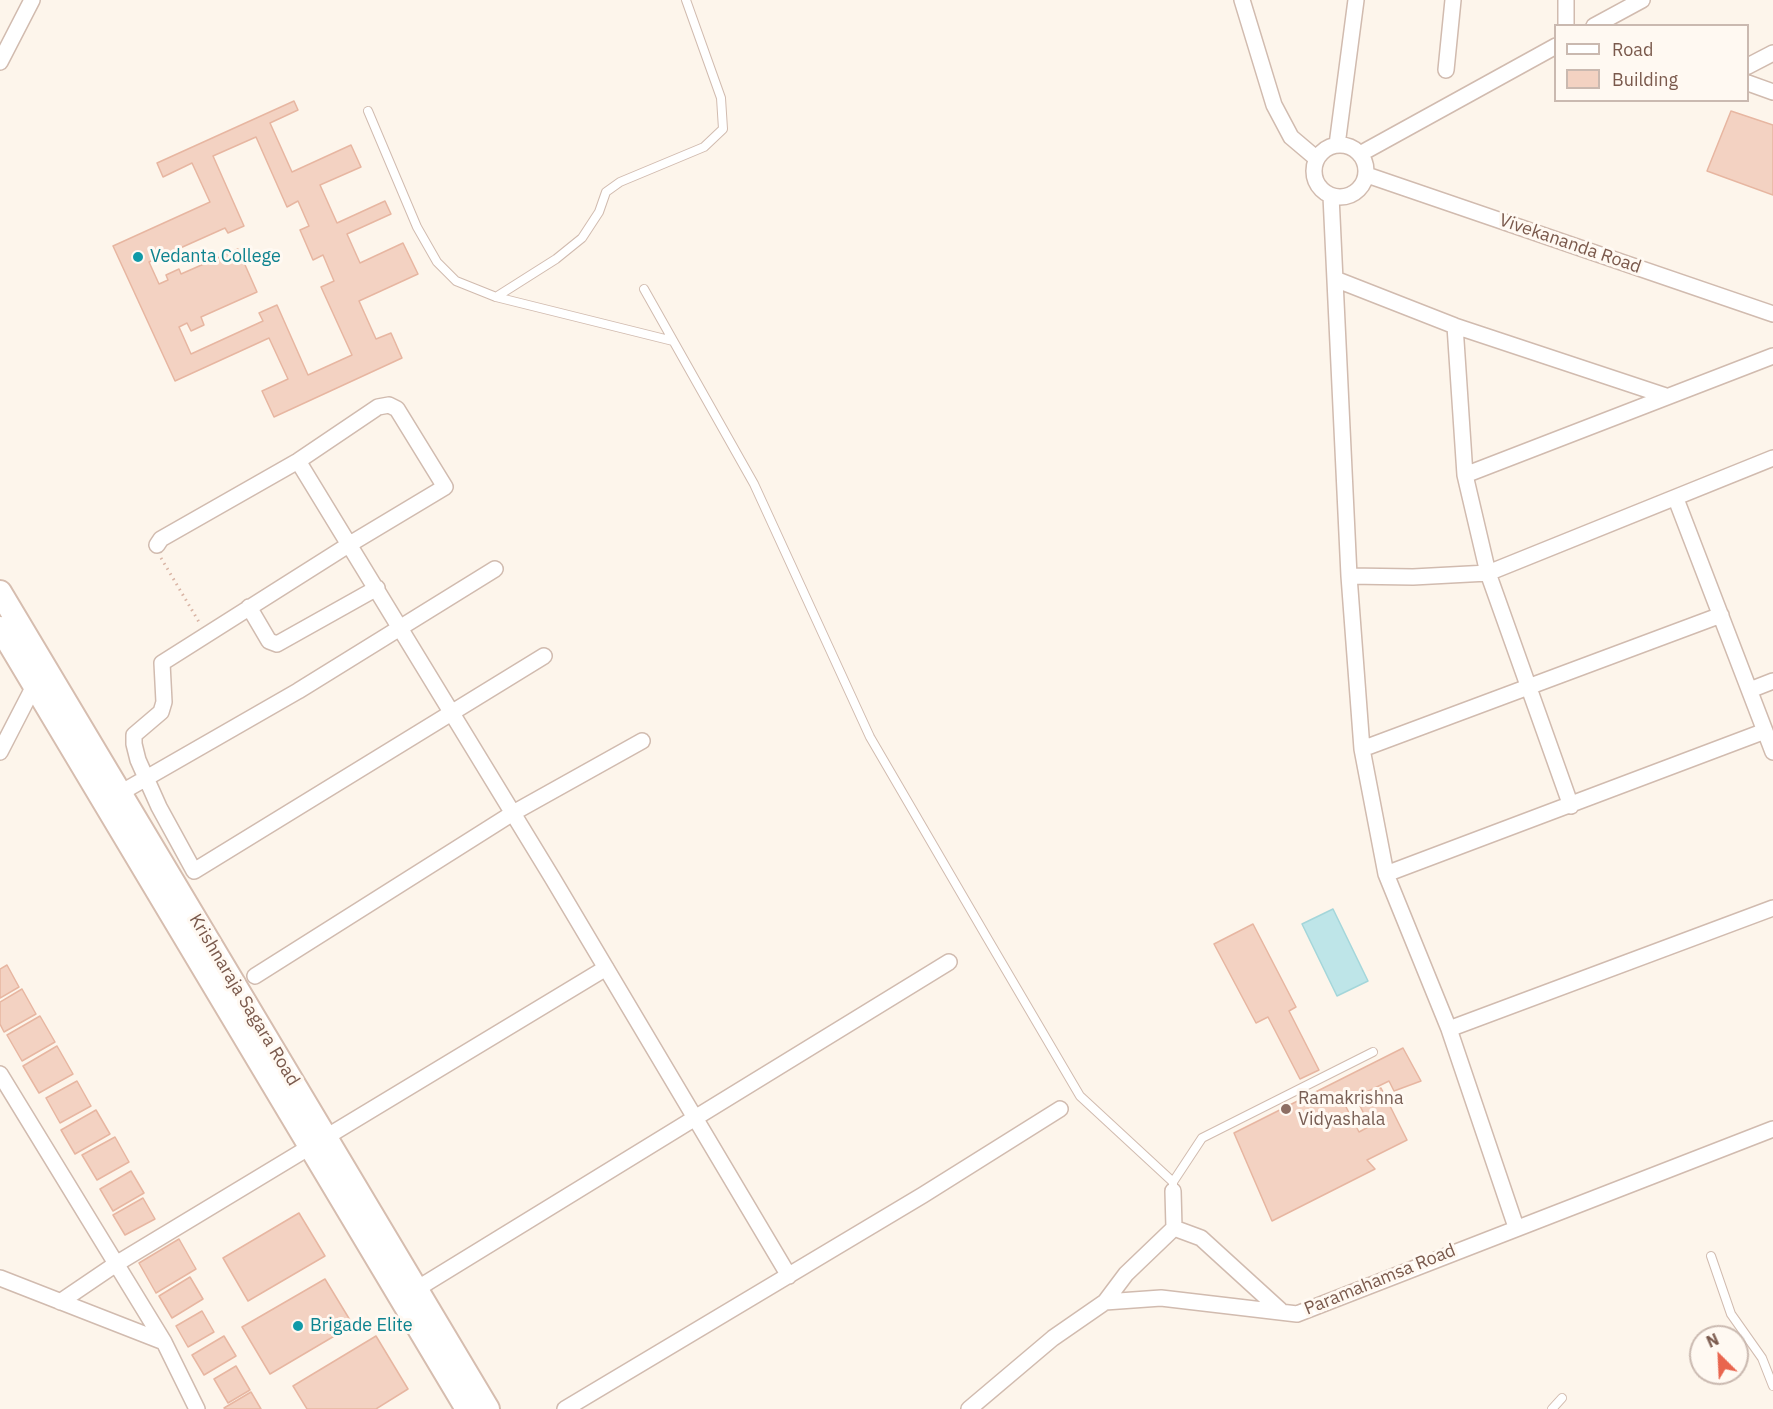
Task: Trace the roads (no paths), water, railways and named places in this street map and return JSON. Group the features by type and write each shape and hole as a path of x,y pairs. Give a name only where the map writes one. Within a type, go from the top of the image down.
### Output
{"main road":[{"name":"Krishnaraja Sagara Road","path":"0,592 122,792 467,1409"},
{"name":"Krishnaraja Sagara Road","path":"0,628 319,1143 415,1290 488,1409"}],"street":[{"path":"0,62 32,0"},
{"path":"1242,0 1274,105 1291,137 1317,159"},
{"path":"1337,145 1356,0"},
{"path":"1446,70 1452,0"},
{"path":"1566,0 1566,24"},
{"path":"1598,24 1642,0"},
{"path":"1360,154 1554,47"},
{"path":"1749,65 1773,53"},
{"path":"1749,82 1773,92"},
{"path":"1337,145 1350,147 1360,154 1366,164 1364,182 1354,194 1347,197 1331,196 1315,181 1314,170 1317,159 1325,149 1337,145"},
{"name":"Vivekananda Road","path":"1366,174 1773,314"},
{"path":"1331,196 1349,576 1362,749 1386,874 1449,1029 1516,1227"},
{"path":"1335,279 1455,326 1666,396"},
{"path":"1455,326 1465,475 1488,573 1571,806"},
{"path":"1465,475 1773,356"},
{"path":"157,545 161,539 298,461 378,407 389,405 397,409 445,487 350,543 162,663 164,702 161,712 134,735 138,760 159,807 194,871 544,656"},
{"path":"1349,576 1413,577 1488,573 1677,499 1773,458"},
{"path":"298,461 400,625 789,1276"},
{"path":"1677,499 1773,752"},
{"path":"122,792 298,691 400,625 495,569"},
{"path":"249,607 268,641 277,644 377,588"},
{"path":"1362,749 1721,615"},
{"path":"1750,690 1773,681"},
{"path":"0,752 4,728 35,684"},
{"path":"1386,874 1765,731"},
{"path":"255,976 513,813 642,741"},
{"path":"1449,1029 1773,908"},
{"path":"415,1290 949,962"},
{"path":"60,1302 116,1264 606,968"},
{"path":"0,1074 164,1342 197,1409"},
{"path":"566,1409 789,1276 1060,1109"},
{"name":"Paramahamsa Road","path":"1105,1302 1161,1298 1280,1310 1297,1314 1516,1227 1773,1130"},
{"path":"969,1409 1053,1338 1105,1302 1126,1274 1174,1228 1173,1186"},
{"path":"1174,1228 1201,1238 1280,1310"},
{"path":"0,1278 164,1342"}],"lane":[{"path":"496,297 556,259 582,238 599,212 606,192 620,182 704,147 723,129 720,98 686,0"},
{"path":"368,111 417,227 438,262 456,281 496,297 673,341"},
{"path":"644,289 754,484 870,737 1080,1096 1173,1186 1202,1137 1373,1052"},
{"path":"1711,1256 1731,1314 1762,1358 1773,1386"},
{"path":"1552,1409 1562,1398"}],"water":[{"path":"1333,909 1368,981 1337,996 1302,924"}],"place":[{"name":"Vedanta College","path":"138,257"},
{"name":"Ramakrishna Vidyashala","path":"1286,1109"},
{"name":"Brigade Elite","path":"298,1326"}]}
